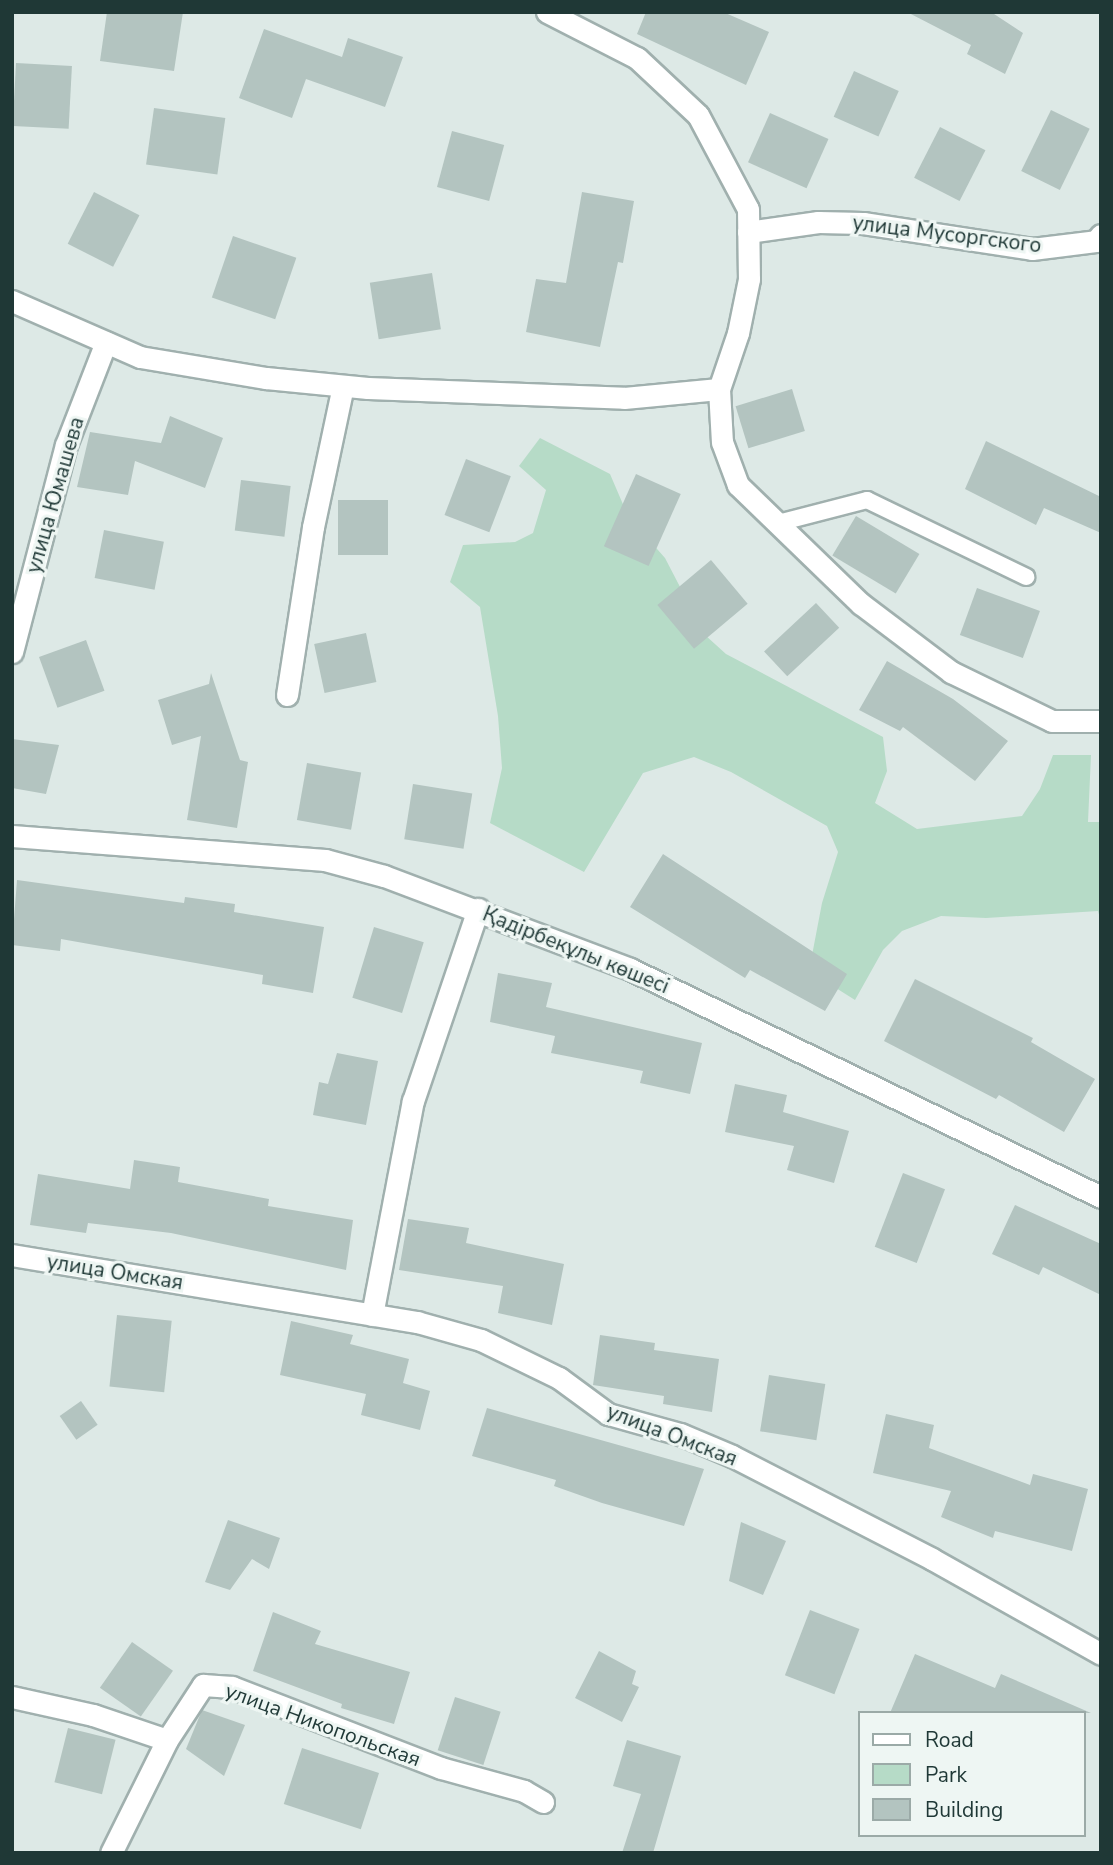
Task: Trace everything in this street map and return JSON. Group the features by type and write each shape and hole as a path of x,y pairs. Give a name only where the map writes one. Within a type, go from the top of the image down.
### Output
{"street":[{"path":"547,12 637,58 698,115 748,209 749,279 738,333 719,389 722,442 738,485 861,604 951,672 1052,721 1101,721"},
{"name":"улица Мусоргского","path":"748,232 818,222 863,223 1032,249 1096,241 1101,235"},
{"path":"12,301 140,357 343,386 624,398 719,389"},
{"name":"улица Юмашева","path":"12,652 66,444 106,342"},
{"path":"287,695 313,527 343,386"},
{"name":"Қадірбекұлы көшесі","path":"12,836 325,860 478,909 630,969 1101,1197"},
{"path":"372,1315 413,1101 478,909"},
{"name":"улица Омская","path":"12,1255 372,1315 481,1340 559,1378 608,1414 680,1434 732,1456 932,1559 1101,1654"},
{"name":"улица Никопольская","path":"111,1853 167,1740 203,1685 232,1687 441,1768 524,1791 543,1802"},
{"path":"12,1697 93,1715 167,1740"}],"lane":[{"path":"778,523 867,500 1026,578"}],"green space":[{"path":"540,438 610,474 628,516 665,558 705,635 726,654 883,737 887,771 875,803 917,829 1022,816 1040,789 1053,755 1091,755 1088,822 1101,822 1101,922 1098,911 986,918 941,916 902,931 883,950 855,1000 809,971 822,903 838,852 827,826 731,772 694,757 643,773 584,872 490,823 502,768 498,716 480,607 450,582 463,545 515,542 533,533 546,490 519,466"}],"building":[{"path":"107,12 183,12 174,71 100,61"},
{"path":"646,12 723,12 769,32 746,85 637,34"},
{"path":"907,12 991,12 1023,33 1005,74 967,54 971,45"},
{"path":"264,29 342,57 348,38 403,57 385,107 306,79 292,118 239,98"},
{"path":"16,63 72,66 69,129 13,126"},
{"path":"854,71 899,91 878,137 834,117"},
{"path":"154,108 225,118 217,174 146,164"},
{"path":"1051,110 1090,129 1060,190 1021,171"},
{"path":"770,113 828,139 807,188 748,162"},
{"path":"940,127 985,150 960,201 914,178"},
{"path":"452,131 504,145 489,201 437,187"},
{"path":"94,192 139,215 113,267 68,244"},
{"path":"582,192 634,201 623,263 618,262 600,347 526,332 536,279 566,283"},
{"path":"233,236 296,258 275,319 212,297"},
{"path":"432,273 441,329 379,339 370,283"},
{"path":"792,389 805,431 748,448 736,406"},
{"path":"170,416 223,438 205,488 135,461 128,495 77,487 90,432 161,443"},
{"path":"986,441 1101,497 1101,533 1044,508 1036,525 965,489"},
{"path":"466,459 511,476 489,532 444,515"},
{"path":"636,474 681,494 649,566 604,546"},
{"path":"241,480 291,486 284,537 235,531"},
{"path":"338,500 388,500 388,555 338,555"},
{"path":"856,516 919,554 896,594 832,555"},
{"path":"104,530 164,542 155,590 95,578"},
{"path":"711,560 748,604 694,649 657,605"},
{"path":"977,588 1040,611 1023,658 960,635"},
{"path":"816,603 839,628 787,676 764,651"},
{"path":"366,633 376,682 325,693 314,644"},
{"path":"86,640 104,691 57,708 39,657"},
{"path":"887,661 953,699 1008,741 975,781 903,727 900,731 859,710"},
{"path":"211,673 240,760 248,762 237,828 187,820 201,736 172,745 158,700 209,684"},
{"path":"12,739 59,745 46,794 12,788"},
{"path":"307,763 361,773 351,830 297,820"},
{"path":"413,784 472,793 464,849 404,839"},
{"path":"663,854 847,974 825,1011 750,970 745,978 630,907"},
{"path":"17,880 184,903 185,897 235,904 234,912 324,927 313,993 262,984 263,975 61,939 60,951 12,945"},
{"path":"374,927 424,942 402,1013 352,998"},
{"path":"498,973 552,983 546,1007 702,1043 690,1094 640,1083 643,1071 551,1053 555,1036 490,1022"},
{"path":"915,979 1033,1038 1031,1042 1095,1079 1064,1132 999,1095 996,1099 884,1041"},
{"path":"337,1053 378,1061 366,1125 313,1115 319,1082 328,1084"},
{"path":"735,1084 787,1095 783,1112 849,1131 834,1183 787,1170 794,1146 725,1132"},
{"path":"134,1160 180,1167 178,1182 269,1199 268,1206 353,1220 346,1270 171,1233 88,1223 86,1233 30,1225 38,1174 130,1189"},
{"path":"903,1173 945,1189 917,1263 875,1247"},
{"path":"1015,1205 1101,1244 1101,1295 1043,1267 1039,1275 992,1254"},
{"path":"408,1219 469,1228 466,1243 564,1264 552,1325 498,1313 503,1286 399,1270"},
{"path":"117,1315 172,1321 164,1392 109,1387"},
{"path":"291,1321 353,1335 350,1344 409,1359 403,1383 430,1391 420,1430 361,1415 366,1394 280,1375"},
{"path":"600,1335 655,1343 654,1350 719,1359 712,1412 663,1404 664,1396 593,1385"},
{"path":"769,1375 825,1384 816,1440 760,1431"},
{"path":"81,1401 98,1425 76,1440 60,1416"},
{"path":"487,1408 704,1469 684,1526 602,1503 554,1486 556,1480 472,1456"},
{"path":"886,1414 934,1425 929,1448 1030,1485 1033,1474 1088,1489 1072,1551 995,1531 993,1538 941,1517 951,1491 873,1473"},
{"path":"228,1520 280,1538 269,1569 252,1559 230,1590 205,1582"},
{"path":"741,1522 786,1541 763,1595 729,1581"},
{"path":"810,1610 859,1629 834,1694 785,1675"},
{"path":"273,1612 321,1631 315,1644 410,1672 394,1724 341,1708 342,1704 253,1671"},
{"path":"132,1642 173,1671 141,1717 100,1688"},
{"path":"599,1651 636,1671 632,1684 639,1687 622,1722 575,1698"},
{"path":"915,1654 995,1688 1001,1674 1091,1713 1085,1711 891,1711"},
{"path":"455,1697 501,1712 483,1765 438,1750"},
{"path":"202,1710 245,1725 224,1776 186,1749"},
{"path":"68,1728 116,1740 102,1794 54,1782"},
{"path":"627,1740 681,1756 653,1853 622,1853 641,1794 613,1786"},
{"path":"302,1748 379,1773 361,1829 284,1804"}]}
